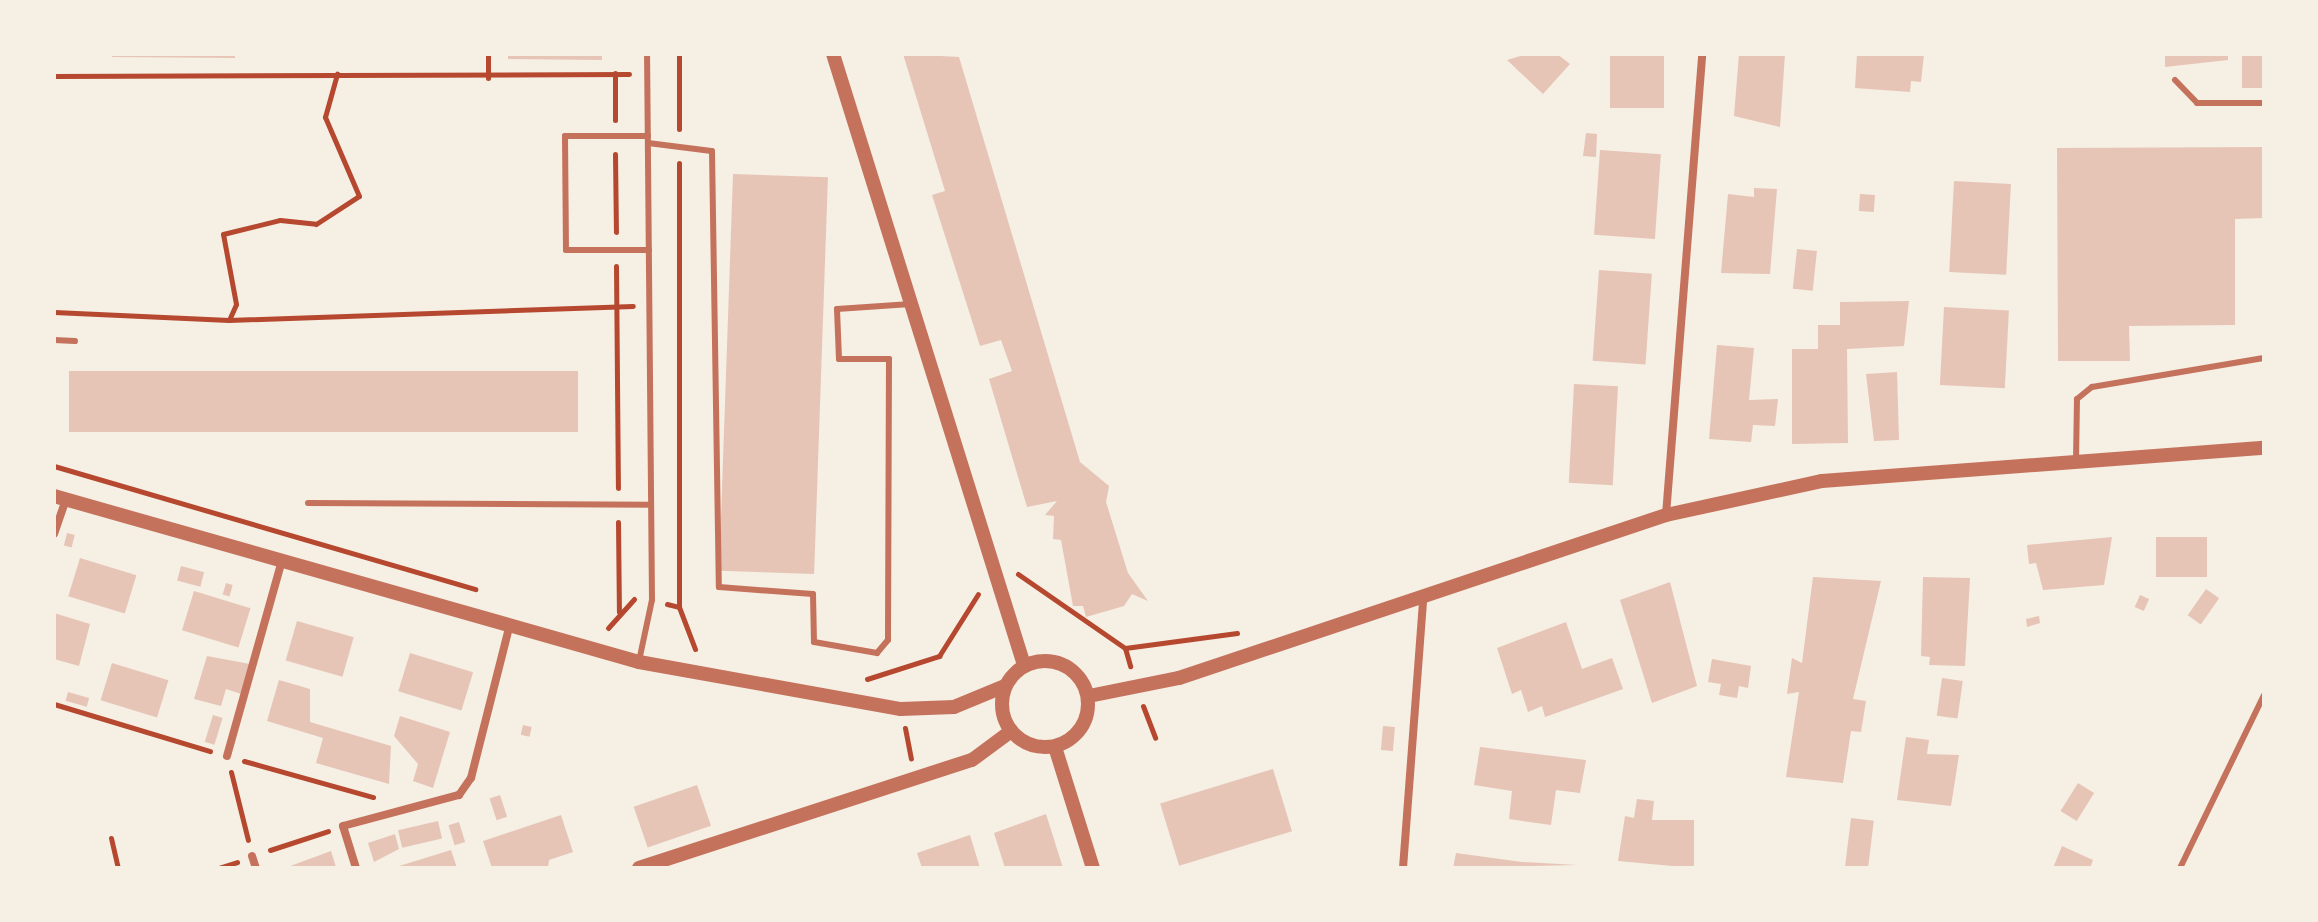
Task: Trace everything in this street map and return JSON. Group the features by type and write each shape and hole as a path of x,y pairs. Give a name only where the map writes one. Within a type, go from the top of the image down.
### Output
{"street":[{"path":"833,54 916,303 1024,665"},
{"path":"1666,515 1702,54"},
{"path":"1089,696 1179,678 1423,599 1666,515 1822,481 2264,448"},
{"path":"54,534 60,498 639,662 901,709 954,707 1005,686 1024,665 1064,664 1089,696"},
{"path":"227,756 283,560"},
{"path":"1403,868 1423,599"},
{"path":"356,868 343,826 459,795 471,778 510,624"},
{"path":"1005,686 1001,702 1011,731 1031,745 1055,747 1082,728 1089,696"},
{"path":"639,868 972,760 1011,731"},
{"path":"1055,747 1093,868"},
{"path":"252,856 256,868"}],"lane":[{"path":"639,662 652,600 647,54"},
{"path":"2175,80 2197,103 2264,103"},
{"path":"649,250 566,250 565,136 648,139 712,151 719,587 813,594 814,642 877,653 888,640 889,359 839,359 837,309 916,303"},
{"path":"54,340 75,341"},
{"path":"2077,463 2077,399 2092,387 2264,358"},
{"path":"308,503 651,505"},
{"path":"2180,868 2264,695"}],"path":[{"path":"488,54 488,78"},
{"path":"679,54 679,607 686,636 701,657"},
{"path":"615,73 619,613"},
{"path":"54,76 337,74 488,78 615,73 647,75"},
{"path":"229,320 236,304 223,234 280,220 316,224 359,196 325,117 337,74"},
{"path":"54,312 229,320 649,306"},
{"path":"54,466 491,594"},
{"path":"856,679 889,673 939,656 981,589 1024,572 1125,648 1244,632"},
{"path":"596,624 611,629 619,613 633,599 679,607"},
{"path":"889,673 901,709 915,780"},
{"path":"54,704 412,808"},
{"path":"227,756 252,856 343,826"},
{"path":"111,838 118,868"}],"building":[{"path":"112,54 235,54 235,58 112,57"},
{"path":"508,54 602,54 602,60 508,59"},
{"path":"903,54 959,57 1080,462 1109,486 1106,502 1128,573 1148,601 1132,594 1124,606 1086,617 1083,606 1073,606 1061,540 1053,539 1054,516 1045,515 1057,501 1027,507 989,379 1012,371 1001,340 980,346 932,195 945,191"},
{"path":"1527,54 1557,54 1570,64 1543,94 1507,60"},
{"path":"1610,54 1664,54 1664,108 1610,108"},
{"path":"1739,54 1785,54 1780,127 1734,116"},
{"path":"1857,54 1924,54 1921,82 1911,81 1910,92 1855,88"},
{"path":"2165,54 2228,54 2228,60 2165,67"},
{"path":"2242,54 2264,54 2264,88 2242,88"},
{"path":"1586,133 1597,134 1596,157 1583,156"},
{"path":"2264,147 2264,218 2235,219 2235,325 2129,326 2130,361 2058,361 2057,148"},
{"path":"1600,150 1661,154 1655,239 1594,235"},
{"path":"733,174 828,177 814,574 719,571"},
{"path":"1954,181 2011,184 2006,275 1949,272"},
{"path":"1754,188 1777,189 1770,274 1721,273 1728,194 1754,197"},
{"path":"1860,194 1875,195 1874,212 1859,211"},
{"path":"1797,249 1817,251 1813,291 1793,289"},
{"path":"1599,270 1652,274 1646,364 1593,361"},
{"path":"1909,301 1904,346 1847,349 1848,443 1792,444 1792,349 1818,349 1818,325 1840,325 1840,302"},
{"path":"1944,307 2009,310 2005,388 1940,385"},
{"path":"1717,345 1754,348 1749,400 1778,399 1775,426 1753,425 1751,442 1709,439"},
{"path":"69,371 578,371 578,432 69,432"},
{"path":"1897,372 1899,440 1874,441 1866,374"},
{"path":"1574,384 1618,386 1613,485 1569,483"},
{"path":"67,533 75,535 72,548 64,546"},
{"path":"2112,537 2104,585 2043,590 2036,563 2029,564 2027,545"},
{"path":"2156,537 2207,537 2207,577 2156,577"},
{"path":"80,558 136,575 125,614 68,596"},
{"path":"181,566 204,572 200,587 177,580"},
{"path":"1813,577 1881,581 1853,699 1866,701 1861,732 1851,731 1843,783 1786,777 1799,692 1787,694 1792,658 1802,663"},
{"path":"1923,577 1970,578 1965,666 1929,665 1930,657 1921,656"},
{"path":"1670,582 1697,686 1652,703 1620,600"},
{"path":"226,583 233,585 229,596 223,595"},
{"path":"2206,589 2219,598 2201,624 2188,615"},
{"path":"194,591 250,608 238,647 182,630"},
{"path":"2140,595 2149,599 2144,611 2135,607"},
{"path":"54,613 90,624 79,666 54,659"},
{"path":"2039,616 2040,623 2027,627 2026,619"},
{"path":"297,621 354,637 342,677 286,660"},
{"path":"1566,622 1582,669 1612,658 1623,689 1545,717 1542,706 1528,712 1521,690 1512,694 1497,648"},
{"path":"410,653 473,672 461,711 398,691"},
{"path":"207,656 250,664 241,694 226,689 221,706 194,699"},
{"path":"1712,659 1751,666 1748,688 1739,686 1737,698 1719,695 1721,684 1708,682"},
{"path":"112,663 168,680 157,718 101,700"},
{"path":"1942,678 1963,681 1958,719 1937,716"},
{"path":"279,680 310,689 310,722 391,746 389,784 316,763 323,738 267,721"},
{"path":"68,692 89,698 87,707 66,701"},
{"path":"213,715 223,718 214,745 205,742"},
{"path":"400,716 450,732 433,788 413,781 418,764 394,736"},
{"path":"523,725 532,727 530,737 521,735"},
{"path":"1383,726 1395,727 1393,751 1381,750"},
{"path":"1906,737 1929,740 1927,754 1959,755 1951,806 1897,800"},
{"path":"1480,747 1586,760 1580,793 1556,790 1551,825 1509,819 1512,791 1474,785"},
{"path":"1273,769 1292,831 1179,866 1160,803"},
{"path":"2078,783 2094,793 2077,821 2061,811"},
{"path":"697,785 711,826 648,847 634,807"},
{"path":"500,795 507,817 497,820 490,798"},
{"path":"1637,799 1654,801 1652,820 1694,820 1694,868 1618,861 1625,816 1634,818"},
{"path":"1046,814 1063,868 1005,868 994,833"},
{"path":"561,815 573,852 549,860 548,868 492,868 483,841"},
{"path":"1851,818 1874,821 1868,868 1845,868"},
{"path":"438,821 442,839 402,848 398,830"},
{"path":"459,822 465,842 455,845 448,825"},
{"path":"395,834 399,849 374,862 368,843"},
{"path":"970,835 980,868 922,868 917,853"},
{"path":"2062,846 2093,860 2090,868 2053,868"},
{"path":"451,850 457,868 396,868 396,867"},
{"path":"331,851 336,867 285,868"},
{"path":"1456,853 1522,862 1577,865 1453,868"}]}
